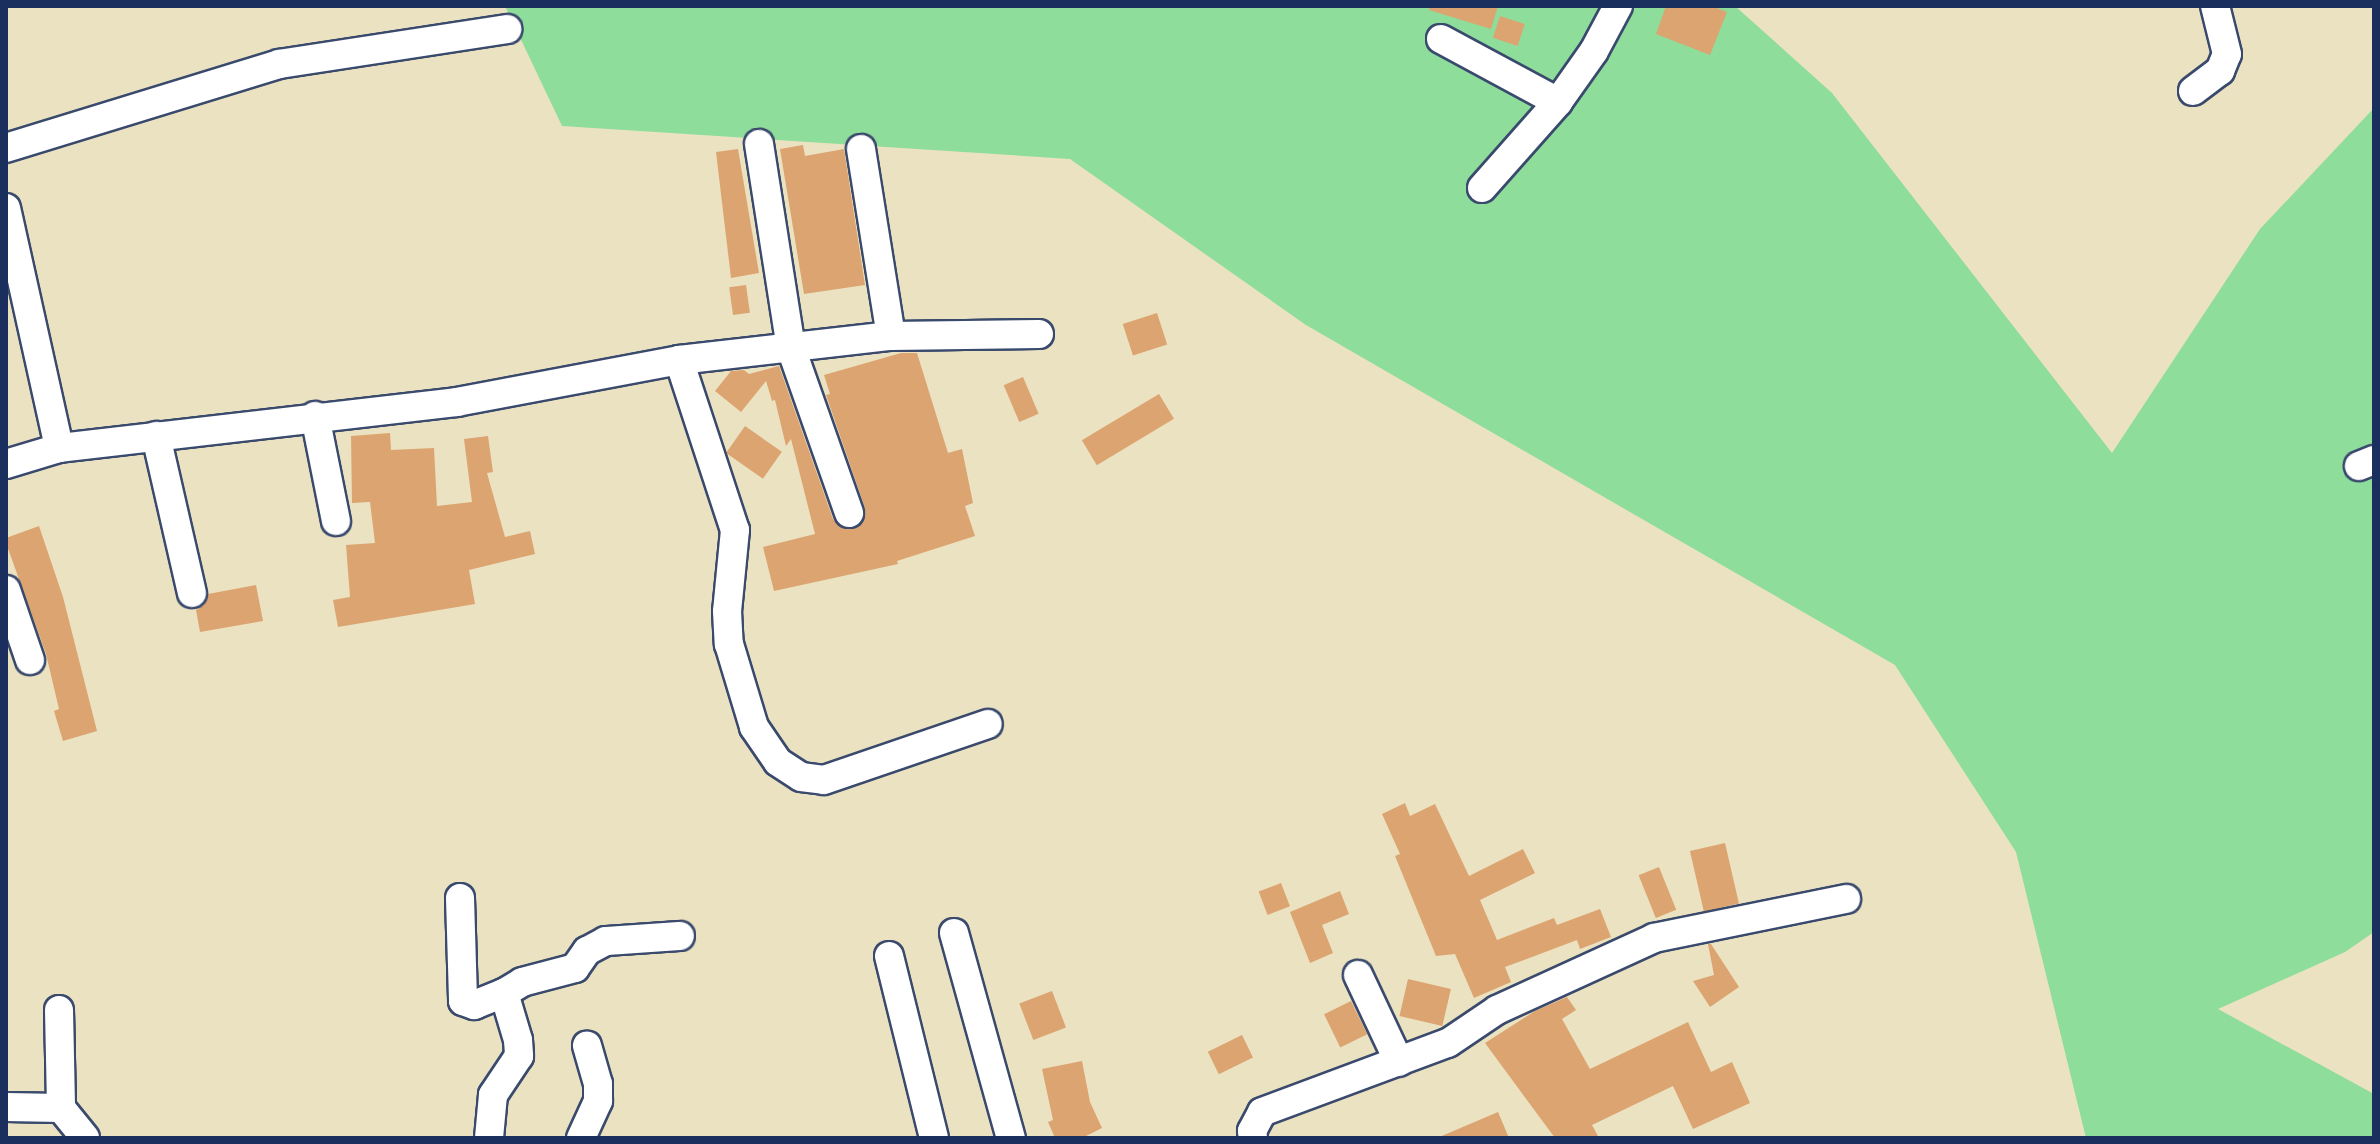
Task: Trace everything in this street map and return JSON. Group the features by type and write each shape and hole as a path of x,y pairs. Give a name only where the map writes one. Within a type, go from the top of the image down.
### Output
{"street":[{"path":"1482,188 1558,102 1594,51 1618,6"},
{"path":"2193,91 2220,71 2227,54 2215,6"},
{"path":"6,148 279,64 507,29"},
{"path":"1441,39 1558,102"},
{"path":"759,144 791,348 849,513"},
{"path":"861,149 891,336"},
{"path":"7,217 59,448"},
{"path":"6,464 59,448 457,402 679,360 891,336 1039,334"},
{"path":"679,360 735,530 727,611 729,644 754,727 778,762 801,777 824,780 988,724"},
{"path":"315,416 336,521"},
{"path":"156,436 192,593"},
{"path":"6,590 30,660"},
{"path":"460,898 463,1001 474,1005 522,982 575,968 587,951 606,941 680,936"},
{"path":"1253,1138 1252,1131 1262,1112 1448,1043 1497,1010 1654,938 1846,899"},
{"path":"954,933 1011,1138"},
{"path":"889,956 934,1138"},
{"path":"1358,975 1399,1062"},
{"path":"489,1138 493,1095 519,1056 518,1040 504,993"},
{"path":"59,1010 61,1108 85,1138"},
{"path":"581,1138 598,1101 598,1084 587,1046"},
{"path":"6,1107 61,1108"}],"green space":[{"path":"505,6 1735,6 1832,93 2112,453 2260,229 2374,108 2374,932 2345,952 2218,1009 2374,1094 2374,1138 2086,1138 2016,852 1895,665 1306,325 1070,159 562,126"}],"building":[{"path":"1430,6 1498,6 1491,29 1429,10"},
{"path":"1666,6 1712,6 1727,12 1710,55 1656,34"},
{"path":"1500,16 1525,24 1518,46 1493,38"},
{"path":"803,145 805,156 844,149 865,285 804,294 780,149"},
{"path":"738,149 759,273 731,278 716,152"},
{"path":"746,285 750,313 733,315 729,287"},
{"path":"1157,313 1167,344 1133,356 1123,324"},
{"path":"901,353 917,353 948,453 962,449 973,503 965,506 975,536 897,561 898,564 774,591 763,547 815,534 791,439 786,446 775,400 772,401 766,381 741,412 715,391 731,371 744,370 749,374 779,366 833,519 839,526 854,529 862,523 865,508 826,395 830,394 824,375"},
{"path":"1023,377 1039,414 1019,422 1004,385"},
{"path":"1159,394 1174,419 1097,465 1082,440"},
{"path":"745,426 782,452 763,479 726,453"},
{"path":"390,433 391,450 434,448 437,506 472,502 464,439 488,436 493,472 487,473 505,537 530,531 535,554 469,570 475,604 338,627 333,600 350,597 346,545 375,543 370,502 352,503 351,436"},
{"path":"39,526 63,597 97,731 63,741 54,711 59,709 46,654 6,543 6,538"},
{"path":"256,585 263,621 200,632 196,610 204,605 208,594"},
{"path":"1405,803 1410,816 1435,804 1469,876 1523,849 1535,873 1480,900 1497,940 1554,918 1557,925 1600,909 1611,937 1580,949 1577,940 1505,967 1511,982 1474,998 1455,954 1436,956 1395,856 1400,854 1382,814"},
{"path":"1725,843 1739,903 1704,912 1690,851"},
{"path":"1659,867 1676,910 1656,918 1639,875"},
{"path":"1281,883 1290,906 1268,915 1259,892"},
{"path":"1340,891 1349,914 1322,925 1333,953 1310,963 1290,912"},
{"path":"1708,944 1711,944 1739,987 1710,1007 1693,981 1714,975"},
{"path":"1408,979 1451,989 1442,1026 1399,1016"},
{"path":"1052,991 1066,1027 1033,1040 1019,1004"},
{"path":"1567,997 1576,1010 1562,1019 1590,1069 1688,1022 1711,1072 1732,1062 1750,1103 1693,1129 1673,1086 1592,1125 1599,1138 1555,1138 1485,1043 1535,1011"},
{"path":"1351,1001 1367,1034 1340,1047 1324,1014"},
{"path":"1242,1035 1253,1057 1219,1074 1208,1052"},
{"path":"1082,1061 1090,1102 1102,1128 1082,1138 1055,1138 1048,1122 1053,1120 1042,1069"},
{"path":"1498,1112 1509,1138 1437,1138"}]}
